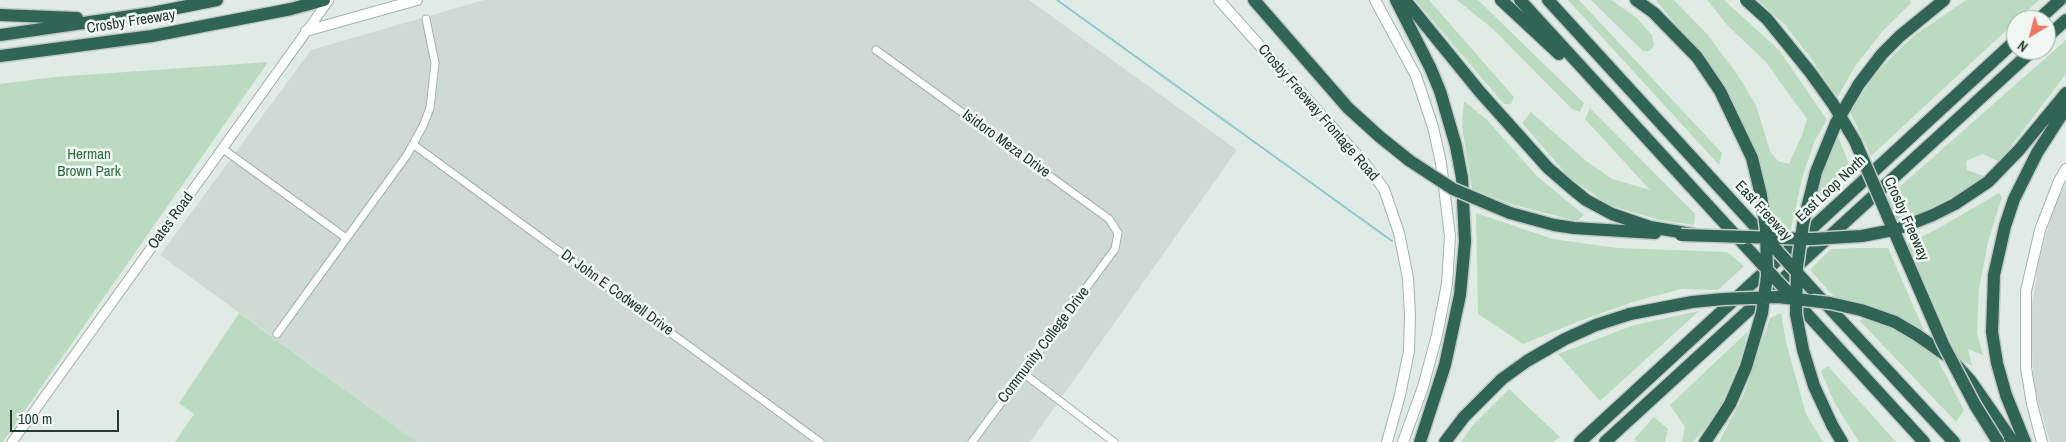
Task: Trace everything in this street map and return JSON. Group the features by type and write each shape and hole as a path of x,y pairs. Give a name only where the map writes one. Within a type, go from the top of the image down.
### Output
{"highway":[{"name":"Crosby Freeway","path":"0,35 152,13 217,0"},
{"name":"Crosby Freeway","path":"0,56 152,36 292,9 324,0"},
{"path":"1254,0 1348,108 1410,161 1453,189 1510,213 1554,225 1574,228 1696,235 1823,239 1862,236 1898,229 1940,212 1988,182 2019,150 2066,93"},
{"path":"1396,0 1440,91 1456,146 1462,178 1465,242 1460,295 1445,365 1434,393 1420,442"},
{"path":"1405,0 1486,99 1548,168 1570,188 1586,200 1612,214 1681,233"},
{"path":"1501,0 1621,111"},
{"path":"1520,0 1924,442"},
{"name":"East Freeway","path":"1548,0 1954,442"},
{"path":"1636,0 1654,13 1697,57 1720,91 1752,158 1761,195 1766,229 1767,276 1762,313 1746,367 1730,404 1705,442"},
{"name":"Crosby Freeway","path":"1746,0 1786,41 1810,72 1833,104 1855,141 1944,344 1980,414 1998,442"},
{"path":"1842,442 1814,386 1803,350 1796,314 1797,268 1803,224 1816,172 1836,124 1859,84 1882,54 1900,36 1944,0"},
{"path":"2049,10 2060,0"},
{"path":"0,15 110,19"},
{"path":"2056,29 2066,20"},
{"name":"East Loop North","path":"1580,442 2006,49"},
{"path":"1605,442 2022,60"},
{"path":"2025,442 2006,394 1997,363 1992,332 1994,275 2005,226 2014,198 2037,153 2066,108"},
{"path":"1445,442 1464,417 1502,380 1527,361 1588,328 1630,314 1692,302 1778,297 1830,303 1861,310 1895,322 1918,335 1950,358 1970,380 2013,442"}],"main road":[{"path":"306,31 417,0"},
{"name":"Crosby Freeway Frontage Road","path":"1219,0 1366,165 1384,189 1401,242 1408,278 1410,315 1409,351 1400,395 1387,442"},
{"path":"1375,0 1416,76 1433,128 1441,163 1450,236 1443,310 1432,358 1403,442"},
{"path":"2042,442 2032,404 2026,368 2026,290 2040,230 2059,181 2066,169"}],"street":[{"name":"Oates Road","path":"12,442 329,0"},
{"path":"278,334 414,145 430,108 434,88 435,64 426,19"},
{"name":"Isidoro Meza Drive","path":"876,50 1109,219 1118,233 1115,249"},
{"name":"Dr John E Codwell Drive","path":"414,145 820,442"},
{"path":"223,149 346,238"},
{"name":"Community College Drive","path":"972,442 1115,249"},
{"path":"1023,373 1114,442"}],"shaded area":[{"path":"484,0 1029,0 1237,150 1030,442 417,442 160,255 311,50"},
{"path":"2066,183 2066,442 2050,442 2034,387 2030,319 2039,259 2055,204"}],"green space":[{"path":"1415,0 1429,0 1514,97 1511,104 1504,104"},
{"path":"1457,0 1478,0 1584,103 1580,112 1572,109 1494,30"},
{"path":"1568,0 1579,0 1722,153 1719,165"},
{"path":"1591,0 1611,0 1637,18 1652,35 1654,46 1650,51 1643,51"},
{"path":"1656,0 1674,0 1707,34 1737,74 1756,105 1770,151 1778,161 1789,164 1807,119 1765,61 1729,27 1707,0 1724,0 1779,50 1827,120 1815,140 1803,175 1790,233 1775,233 1770,229 1742,124 1718,77"},
{"path":"1758,0 1910,0 1911,3 1882,32 1856,65 1837,98 1814,62 1784,24"},
{"path":"1966,0 2039,0 2028,10 2006,10 2006,31 1871,156 1850,112 1874,76 1916,34"},
{"path":"2066,40 2066,74 1999,162 1983,154 1966,161 1967,170 1984,176 1957,194 1925,211 1896,220 1888,197 2043,60 2056,60 2056,49"},
{"name":"Herman Brown Park","path":"268,62 3,442 0,442 0,84 54,77"},
{"path":"1464,101 1487,120 1537,176 1584,215 1577,221 1514,205 1472,189 1462,126"},
{"path":"1590,108 1695,214 1694,225 1660,220 1609,205 1569,177 1522,123 1531,112 1585,160 1612,179 1650,190 1585,119"},
{"path":"1837,134 1853,174 1814,210 1812,208 1824,160"},
{"path":"1999,193 2002,197 1988,242 1979,289 1977,333 1983,355 1968,349 1972,366 1958,358 1907,244 1939,228"},
{"path":"1476,213 1553,239 1617,248 1727,252 1744,266 1718,290 1681,289 1633,302 1523,344 1478,314"},
{"path":"1888,248 1927,337 1907,323 1881,310 1838,301 1810,270 1831,249"},
{"path":"1699,311 1600,401 1558,354 1634,325"},
{"path":"239,313 417,442 175,442 194,414 179,403"},
{"path":"1781,313 1786,342 1806,414 1823,442 1719,442 1743,396 1770,318"},
{"path":"1864,319 1890,327 1935,354 1964,410 1956,422 1859,320"},
{"path":"1748,331 1740,361 1722,403 1707,426 1693,442 1682,442 1685,427 1670,405"},
{"path":"1828,366 1896,442 1859,442 1834,402 1821,371"},
{"path":"1509,389 1560,437 1553,442 1461,442 1472,426"},
{"path":"1654,417 1668,429 1665,442 1637,442 1634,439"}],"waterway":[{"path":"1057,0 1392,241"}]}
